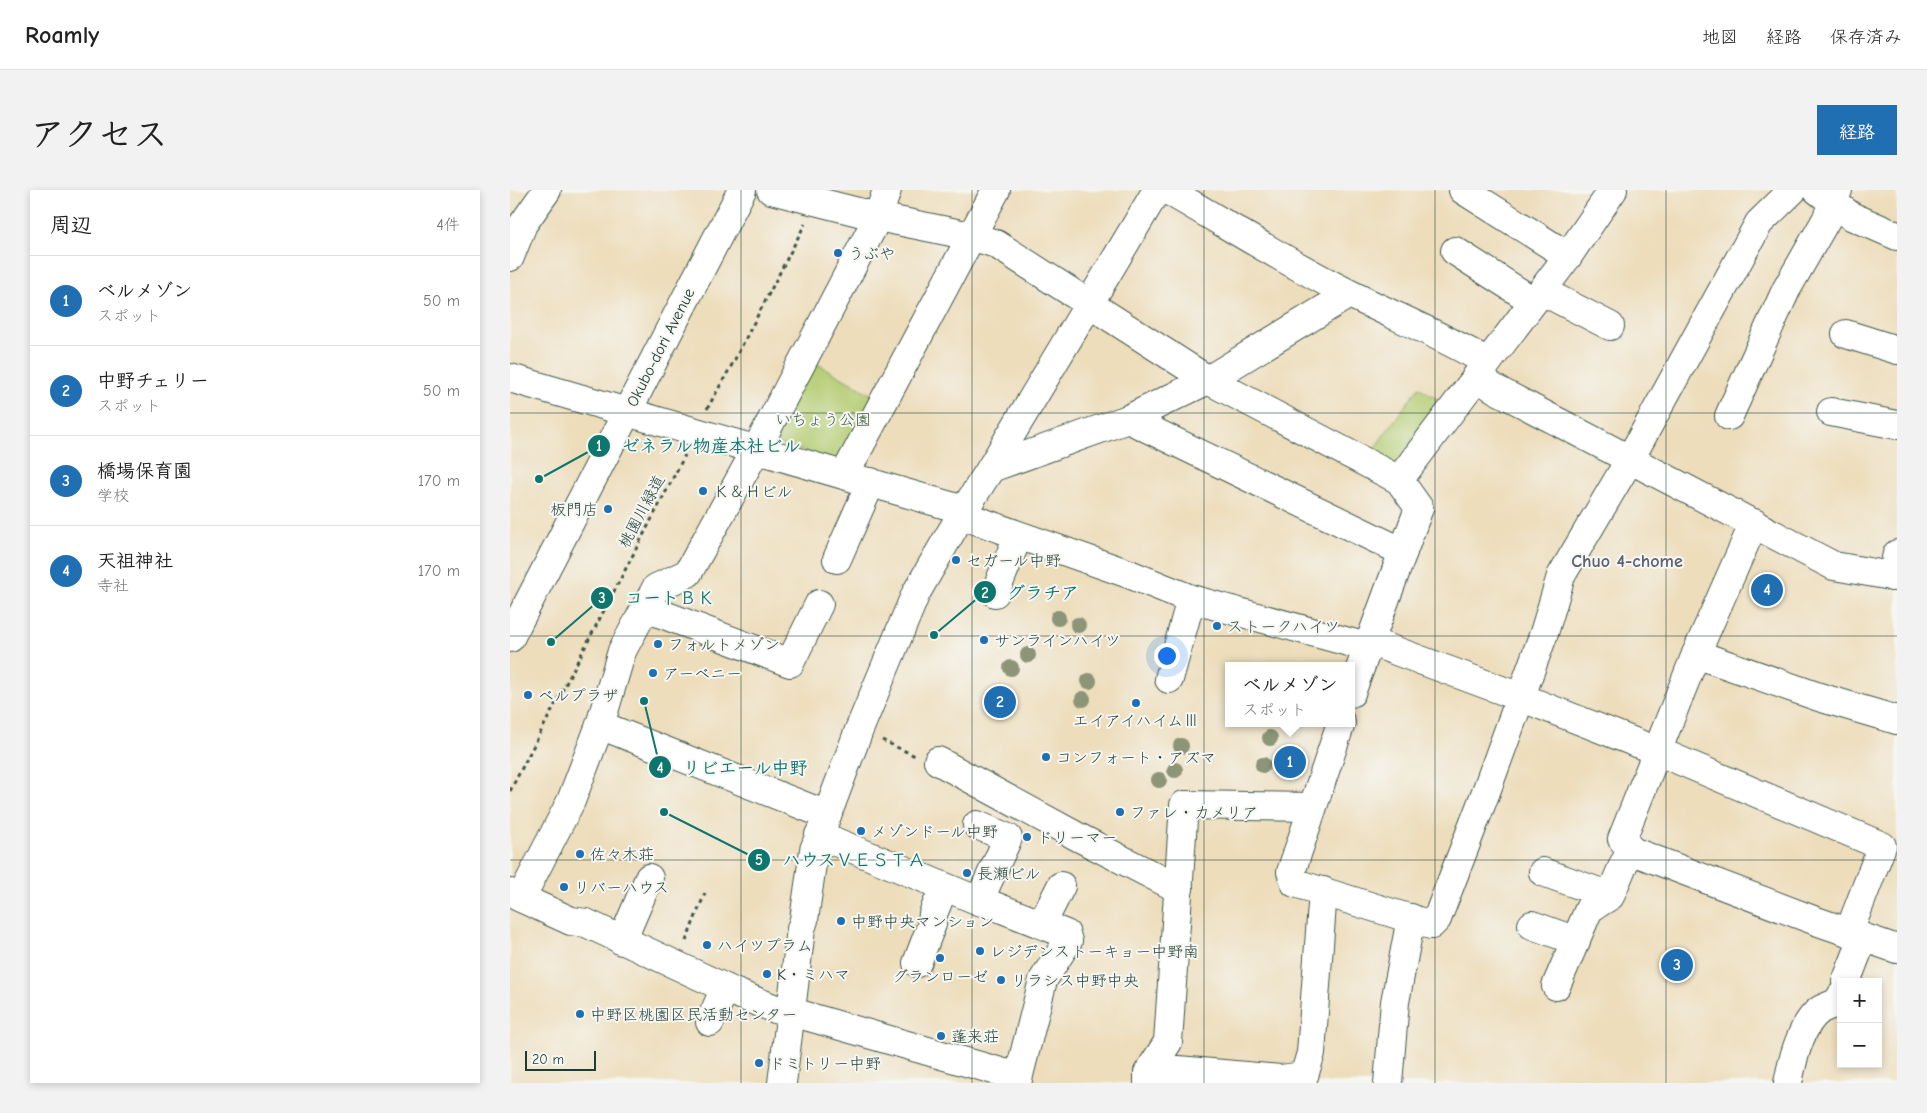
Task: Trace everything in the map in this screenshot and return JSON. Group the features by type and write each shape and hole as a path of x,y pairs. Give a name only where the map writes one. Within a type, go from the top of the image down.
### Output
{"street":[{"path":"510,257 524,224 547,190"},
{"name":"Okubo-dori Avenue","path":"510,638 742,190"},
{"path":"771,190 878,218 971,236 996,244 1208,380 1399,480 1419,508 1355,681"},
{"path":"600,725 823,825 875,857 944,887 1066,934 1068,941 1043,980 1018,1080 792,1012 778,1010 676,966 586,923 571,921 515,895 571,801 600,725 622,651 656,588 688,573 756,450 878,218 887,190"},
{"path":"845,474 996,190"},
{"path":"782,1083 801,929 814,850 859,730 916,593 1157,190"},
{"path":"1167,190 1349,294 1457,345 1481,370 1496,390 1630,458 1834,566 1895,570"},
{"path":"1399,480 1568,256 1613,190"},
{"path":"1340,727 1290,872 1295,883 1431,925 1437,919 1487,789 1544,632 1561,576 1630,458 1759,223 1793,190"},
{"path":"1466,191 1568,256"},
{"path":"1729,416 1830,195 1851,216 1897,236"},
{"path":"1455,251 1538,296 1610,326"},
{"path":"991,468 1128,419 1208,380 1349,294"},
{"path":"1846,334 1897,350"},
{"path":"510,378 964,510 973,519 1129,574 1191,599 1368,644 1520,697 1658,752 1882,846 1856,935 1847,978"},
{"path":"1831,412 1897,425"},
{"path":"1128,419 1403,552"},
{"path":"836,559 871,482"},
{"path":"1754,523 1696,654 1622,839 1632,851 1897,949"},
{"path":"995,592 1018,536"},
{"path":"1179,672 1191,599"},
{"path":"646,608 790,662 819,604"},
{"path":"1696,654 1819,697 1897,720"},
{"path":"938,761 1178,889"},
{"path":"1148,1078 1168,1042 1184,805 1312,807"},
{"path":"977,825 1008,838 979,901"},
{"path":"1556,986 1589,909 1610,896 1624,863 1632,851"},
{"path":"1543,872 1610,896"},
{"path":"622,941 649,878"},
{"path":"1042,924 1061,886"},
{"path":"917,963 944,887"},
{"path":"1148,1078 1178,1070 1282,1079 1304,1076 1311,1053 1323,892"},
{"path":"1388,1083 1395,1002 1411,918"},
{"path":"1532,925 1576,941"},
{"path":"710,1022 725,988"},
{"path":"1788,1083 1793,1057 1807,1026 1819,1010 1837,1002"}],"path":[{"name":"桃園川緑道","path":"510,792 676,473 695,432 817,202"},
{"path":"859,730 926,761 938,761"},
{"path":"676,966 705,893"}],"green space":[{"name":"いちょう公園","path":"814,362 874,396 841,462 776,443 774,438"},
{"path":"1419,387 1443,403 1399,469 1370,454"}],"place":[{"name":"うぶや","path":"838,253"},
{"name":"ゼネラル物産本社ビル","path":"539,479"},
{"name":"Ｋ＆Ｈビル","path":"703,491"},
{"name":"板門店","path":"608,509"},
{"name":"セガール中野","path":"956,560"},
{"name":"天祖神社","path":"1767,590"},
{"name":"ストークハイツ","path":"1217,626"},
{"name":"グラチア","path":"934,635"},
{"name":"サンラインハイツ","path":"984,640"},
{"name":"コートＢＫ","path":"551,642"},
{"name":"フォルトメゾン","path":"658,644"},
{"name":"アーベニー","path":"653,673"},
{"name":"ベルプラザ","path":"528,695"},
{"name":"リビエール中野","path":"644,701"},
{"name":"中野チェリー","path":"1000,702"},
{"name":"エイアイハイムⅢ","path":"1136,703"},
{"name":"コンフォート・アズマ","path":"1046,757"},
{"name":"ベルメゾン","path":"1290,762"},
{"name":"ハウスＶＥＳＴＡ","path":"664,812"},
{"name":"ファレ・カメリア","path":"1120,812"},
{"name":"メゾンドール中野","path":"861,831"},
{"name":"ドリーマー","path":"1027,837"},
{"name":"佐々木荘","path":"580,854"},
{"name":"長瀬ビル","path":"967,873"},
{"name":"リバーハウス","path":"564,887"},
{"name":"中野中央マンション","path":"841,921"},
{"name":"ハイツプラム","path":"707,945"},
{"name":"レジデンストーキョー中野南","path":"980,951"},
{"name":"グランローゼ","path":"940,958"},
{"name":"橋場保育園","path":"1677,965"},
{"name":"K・ミハマ","path":"767,974"},
{"name":"リラシス中野中央","path":"1001,980"},
{"name":"中野区桃園区民活動センター","path":"580,1014"},
{"name":"蓬来荘","path":"941,1036"},
{"name":"ドミトリー中野","path":"759,1063"}],"district":[{"name":"Chuo 4-chome","path":"1627,561"}]}
